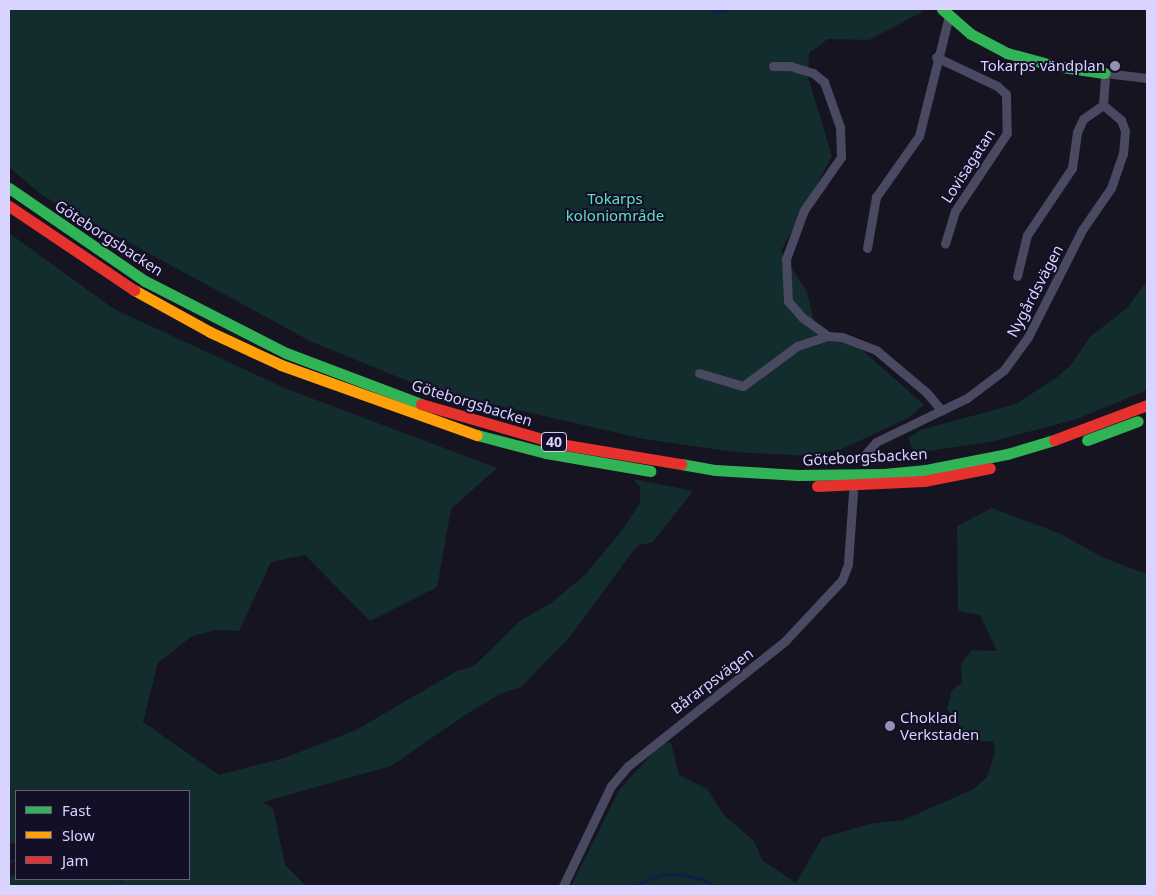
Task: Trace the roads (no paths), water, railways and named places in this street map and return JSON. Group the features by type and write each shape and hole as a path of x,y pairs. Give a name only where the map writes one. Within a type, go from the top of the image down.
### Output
{"main road":[{"path":"945,12 978,38 1021,58 1105,73"},
{"name":"Göteborgsbacken","path":"9,188 146,282 286,354 418,403 495,428 608,453 758,473 842,476 926,470 1049,442 1147,405"},
{"name":"Göteborgsbacken","path":"9,206 139,293 210,332 281,365 448,427 582,460 746,482 881,485 924,481 1010,464 1112,432 1147,417"}],"street":[{"path":"867,248 876,197 919,136 945,12"},
{"name":"Lovisagatan","path":"936,57 997,86 1006,94 1007,133 955,211 945,243"},
{"path":"773,66 790,66 813,73 824,82 840,127 841,157 804,210 786,259 788,301 803,318 828,336"},
{"path":"1102,105 1105,73 1147,78"},
{"name":"Nygårdsvägen","path":"863,457 885,437 967,398 1004,370 1028,337 1082,230 1111,188 1123,154 1125,131 1117,115 1102,105 1083,119 1077,132 1072,168 1027,235 1017,276"},
{"path":"699,373 744,386 789,350 828,336 853,339 876,350 927,393 942,411"},
{"name":"Bårarpsvägen","path":"563,886 611,786 628,766 785,641 842,580 848,564 853,492"}],"waterway":[{"path":"712,9 717,12 728,9"},
{"path":"9,862 15,859"},
{"path":"633,886 660,875 680,874 705,880 714,886"},
{"path":"120,880 124,886"}],"place":[{"name":"Tokarps vändplan","path":"1115,66"},
{"name":"Choklad Verkstaden","path":"890,726"}],"park label":[{"name":"Tokarps koloniområde","path":"615,206"}]}
